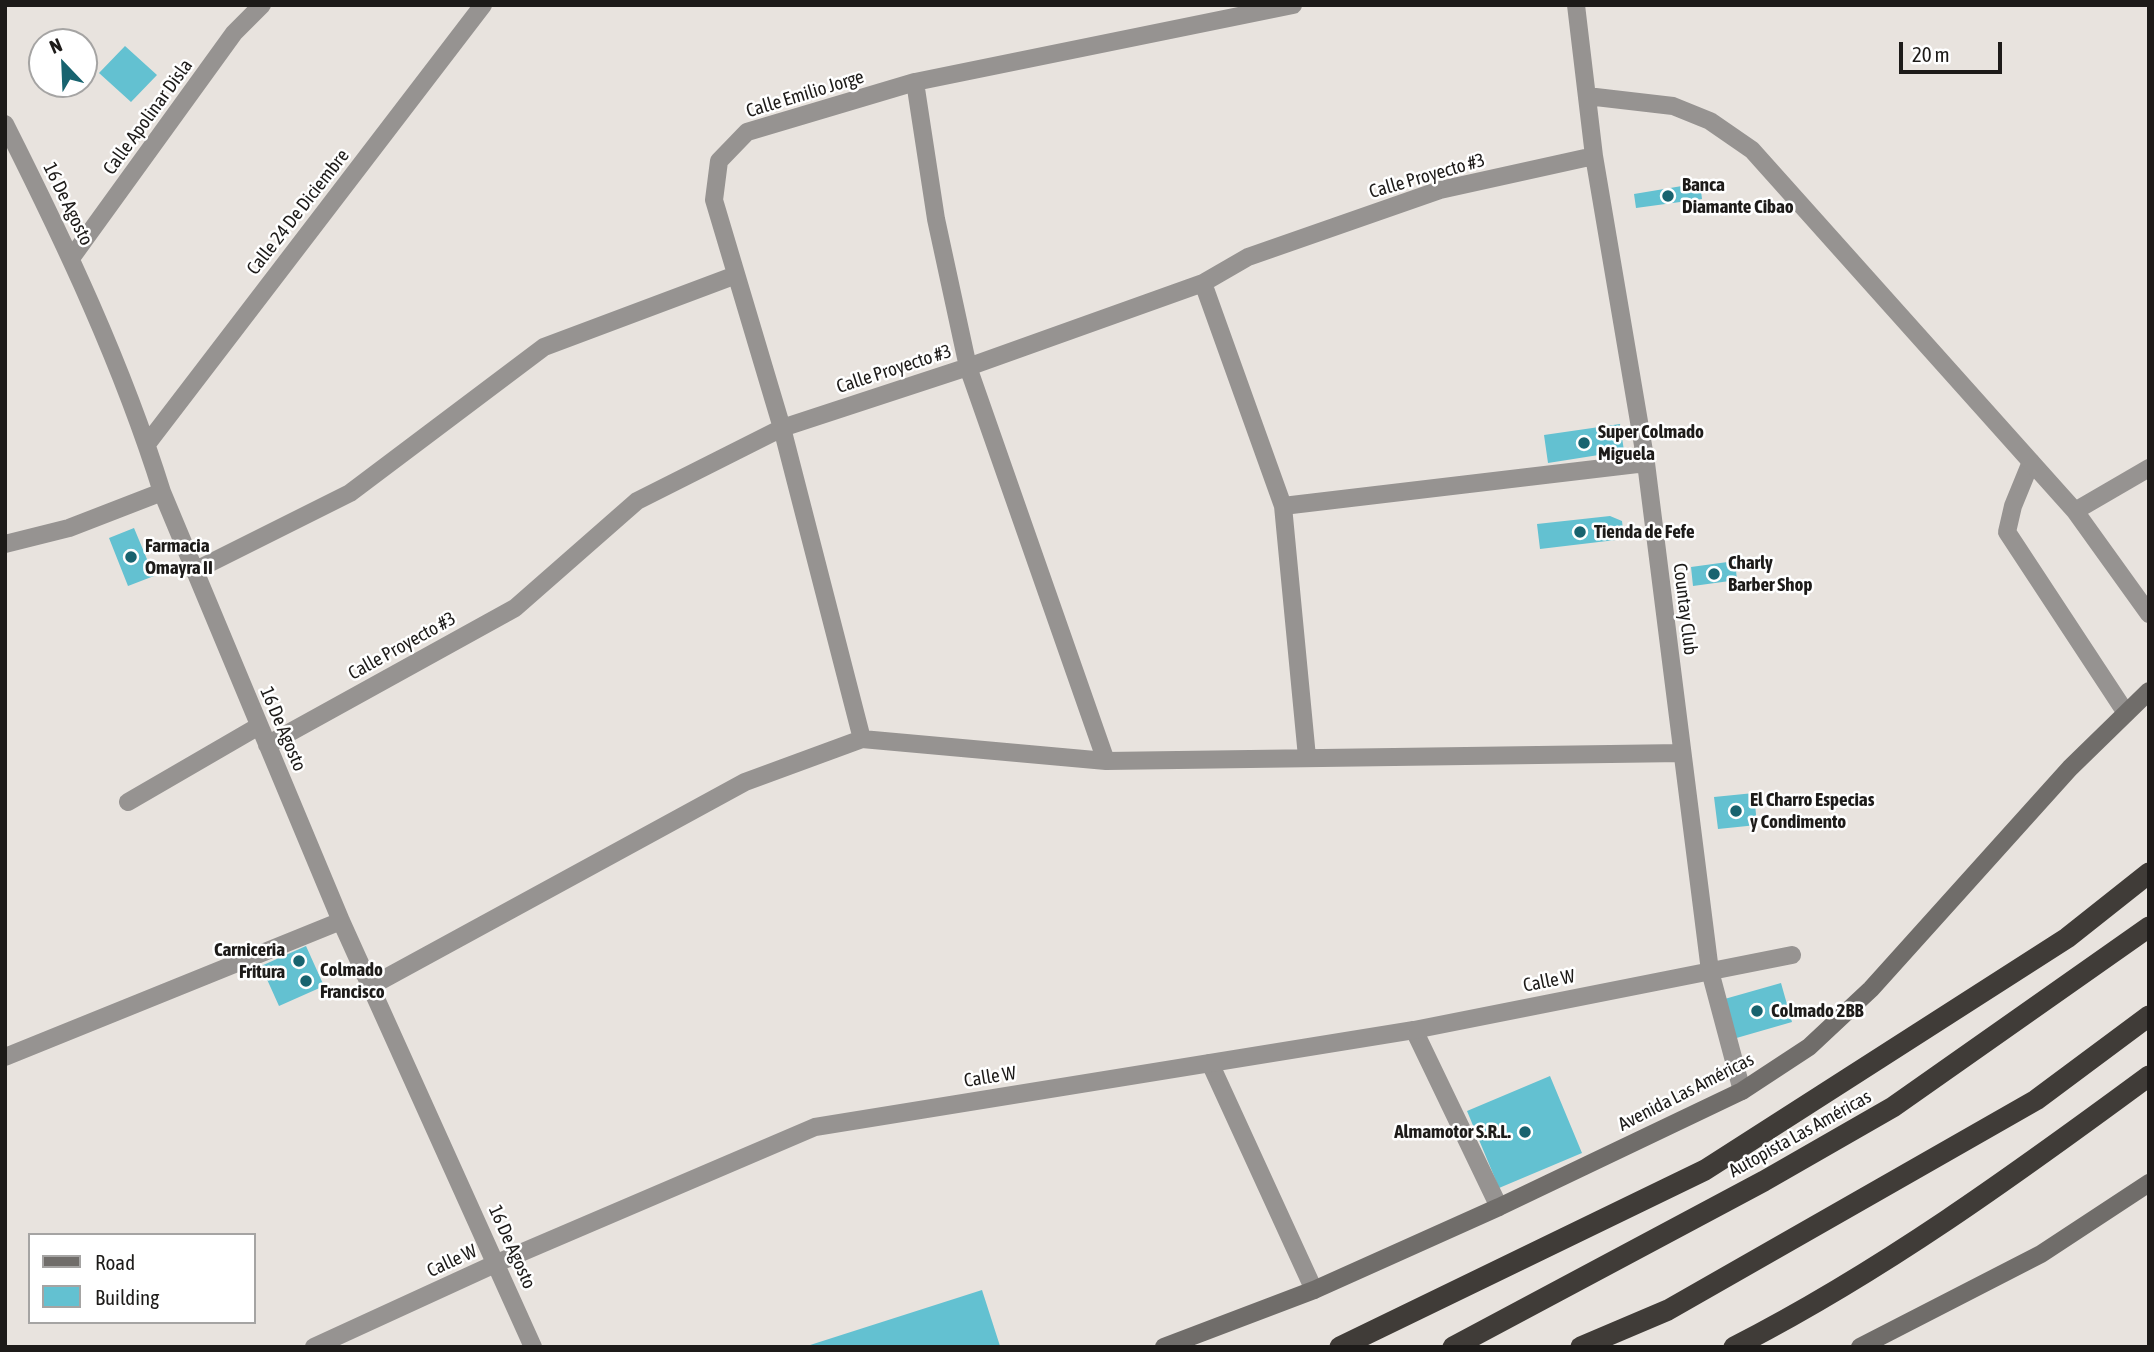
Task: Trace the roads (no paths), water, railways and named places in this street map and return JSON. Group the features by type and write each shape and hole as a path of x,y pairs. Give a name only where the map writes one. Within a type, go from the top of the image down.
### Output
{"highway":[{"path":"1339,1347 1705,1170 2067,938 2149,873"},
{"name":"Autopista Las Américas","path":"1453,1347 1764,1181 1893,1107 2149,927"},
{"path":"1581,1347 1668,1310 2036,1100 2149,1016"},
{"path":"1734,1347 1783,1322 2003,1184 2149,1076"}],"street":[{"name":"Calle Apolinar Disla","path":"72,257 234,33 262,5"},
{"name":"Calle 24 De Diciembre","path":"146,444 483,5"},
{"name":"Calle Emilio Jorge","path":"862,739 782,428 713,200 719,161 747,132 915,82 1293,5"},
{"name":"Countay Club","path":"1576,5 1594,156 1646,463 1710,971 1742,1091"},
{"path":"915,82 936,219 968,367 1106,761"},
{"path":"1587,96 1673,107 1710,121 1752,150 2075,511 2149,614"},
{"name":"16 De Agosto","path":"5,124 72,257 194,571 341,920 533,1347"},
{"name":"Calle Proyecto #3","path":"267,745 515,608 637,501 782,428 968,367 1203,283 1248,257 1440,190 1594,156"},
{"path":"194,571 350,493 544,347 736,275"},
{"path":"1203,283 1283,506 1307,757"},
{"path":"2031,462 2013,506 2007,532 2126,713"},
{"path":"1283,506 1646,463"},
{"path":"2075,511 2149,468"},
{"path":"5,544 69,528 162,492"},
{"name":"Avenida Las Américas","path":"1164,1347 1314,1290 1499,1207 1742,1091 1809,1047 1871,989 2070,768 2149,691"},
{"path":"128,802 259,726"},
{"path":"371,986 745,782 862,739 1106,761 1682,753"},
{"path":"5,1057 341,920"},
{"name":"Calle W","path":"314,1347 497,1263 815,1127 1414,1030 1792,955"},
{"path":"1414,1030 1499,1207"},
{"path":"1210,1063 1314,1290"},
{"path":"1860,1347 2041,1254 2149,1183"}],"place":[{"name":"Banca Diamante Cibao","path":"1668,196"},
{"name":"Super Colmado Miguela","path":"1584,443"},
{"name":"Tienda de Fefe","path":"1580,532"},
{"name":"Farmacia Omayra II","path":"131,557"},
{"name":"Charly Barber Shop","path":"1714,574"},
{"name":"El Charro Especias y Condimento","path":"1736,811"},
{"name":"Carniceria Fritura","path":"299,961"},
{"name":"Colmado Francisco","path":"306,981"},
{"name":"Colmado 2BB","path":"1757,1011"},
{"name":"Almamotor S.R.L.","path":"1525,1132"}]}
